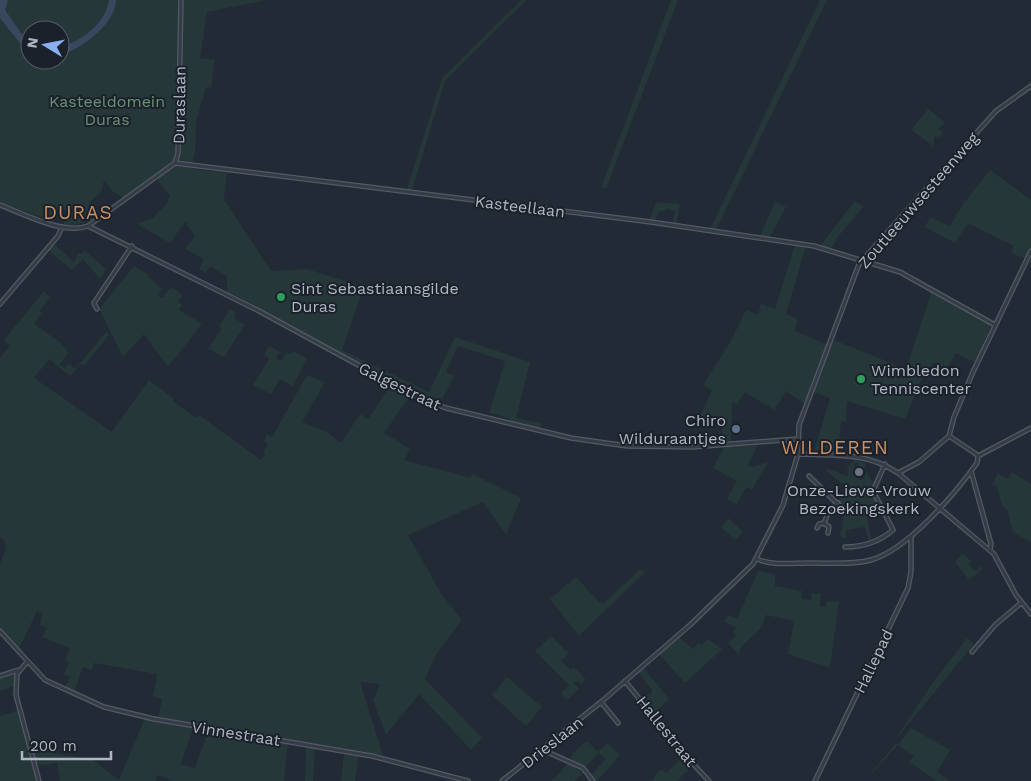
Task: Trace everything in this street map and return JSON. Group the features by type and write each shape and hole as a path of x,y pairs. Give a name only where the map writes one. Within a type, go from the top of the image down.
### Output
{"street":[{"name":"Duraslaan","path":"88,226 175,163 178,153 181,0"},
{"name":"Zoutleeuwsesteenweg","path":"625,681 690,625 757,559 784,504 798,454 797,439 801,418 852,281 862,260 996,112 1031,86"},
{"name":"Kasteellaan","path":"175,163 783,240 862,260 911,277 995,324"},
{"path":"0,205 62,227 58,236 0,304"},
{"name":"Galgestraat","path":"62,227 74,229 88,226 132,246 266,315 417,397 446,408 571,438 627,446 692,447 797,439"},
{"path":"97,309 94,303 104,285 132,246"},
{"path":"898,473 919,462 949,436 954,417 995,324 1031,251"},
{"path":"757,559 782,563 863,562 889,552 911,537 939,508 971,470 978,456 1031,428"},
{"path":"949,436 978,456"},
{"path":"798,454 850,455 885,464 990,550 997,558 1021,603 1031,614"},
{"path":"846,547 865,546 881,539 893,530 873,489 885,464"},
{"path":"971,470 991,544 990,550"},
{"path":"809,476 844,511 852,513 863,512 880,504"},
{"path":"824,524 830,509 838,503"},
{"path":"817,528 819,524 824,524 829,527 828,533"},
{"name":"Hallepad","path":"815,781 908,588 911,572 911,537"},
{"path":"972,652 996,625 1021,603"},
{"name":"Vinnestraat","path":"0,631 27,662 50,683 104,707 163,721 372,756 468,781"},
{"path":"0,676 18,670 27,662"},
{"path":"18,670 16,681 18,707 39,781"},
{"name":"Drieslaan","path":"502,781 543,750 625,681"},
{"name":"Hallestraat","path":"625,681 683,753 709,781"},
{"path":"601,702 618,723"},
{"path":"543,750 582,768 594,781"}],"green space":[{"name":"Kasteeldomein Duras","path":"0,0 178,0 178,14 183,14 183,0 268,0 207,12 200,58 215,60 211,87 206,88 196,121 195,153 191,169 227,173 224,199 271,271 307,269 364,287 342,350 429,392 455,337 530,362 516,418 541,423 540,429 509,421 509,418 489,413 505,361 458,346 446,372 454,376 441,401 433,398 432,401 406,389 227,292 227,276 210,266 206,273 199,269 204,259 185,249 195,236 185,222 170,243 137,224 153,218 167,203 170,196 157,180 159,178 157,174 123,198 112,191 104,180 101,192 89,203 92,220 70,226 63,225 69,211 60,207 53,221 0,203"},
{"path":"521,0 526,0 445,81 412,190 407,189 442,78"},
{"path":"671,0 678,0 606,189 601,187"},
{"path":"820,0 827,0 716,230 710,229"},
{"path":"928,109 945,122 939,129 943,133 939,138 935,135 933,146 911,130"},
{"path":"990,170 1031,200 1031,247 1026,259 1011,253 1014,246 968,223 955,243 925,227 930,217 950,226 963,204"},
{"path":"855,201 864,206 837,238 831,249 820,246"},
{"path":"656,202 680,204 676,224 672,224 675,212 668,209 658,212 655,221 649,221"},
{"path":"775,202 786,207 770,237 760,236"},
{"path":"54,244 74,262 78,253 82,254 84,250 106,269 100,279 83,259 72,270 48,250"},
{"path":"795,244 806,246 786,314 798,319 795,331 828,345 805,404 786,391 774,410 745,392 737,405 732,402 731,443 723,443 721,419 700,420 712,390 703,385 731,341 746,310 758,315 761,304 775,309"},
{"path":"134,266 149,275 148,277 163,289 158,295 162,298 171,287 183,295 178,302 182,305 179,310 202,324 168,367 144,334 123,357 99,309"},
{"path":"932,290 991,324 976,363 956,353 947,368 933,363 921,380 905,419 847,401 846,421 841,422 838,452 814,452 830,398 813,392 834,340 906,369"},
{"path":"44,291 50,297 34,324 61,343 69,353 59,364 65,368 69,364 75,369 107,331 109,335 84,366 81,364 70,376 49,359 34,378 112,432 149,380 196,418 199,415 261,460 265,455 263,453 268,443 264,441 267,434 272,437 307,375 325,382 302,422 325,431 341,443 360,414 368,419 391,385 410,396 384,433 410,449 404,460 471,478 472,474 521,498 506,535 483,502 408,535 442,595 462,620 437,653 425,679 482,738 471,750 419,694 386,735 373,700 380,684 360,682 383,755 158,718 162,699 153,696 157,674 94,663 92,670 83,667 74,692 65,688 70,677 64,674 69,662 65,660 70,648 42,637 47,628 40,625 42,613 37,611 19,649 0,628 0,564 6,549 4,540 0,538 0,358 10,346 4,340"},
{"path":"230,309 236,312 234,318 245,325 224,357 208,349 222,328 219,326"},
{"path":"269,346 280,352 276,358 281,361 287,352 291,354 293,351 307,359 293,386 280,379 271,394 253,385 269,359 264,355"},
{"path":"758,445 748,465 753,467 768,462 752,490 746,487 737,504 727,499 737,481 713,468 724,447"},
{"path":"855,459 866,464 863,475 857,463 854,464 860,480 865,478 866,467 867,474 874,483 872,492 876,502 867,509 856,511 846,509 838,502 848,488 825,470 830,469 848,477 847,468"},
{"path":"1012,472 1031,484 1031,542 1013,532 1007,509 1002,506 997,487 992,485 998,473 1008,479"},
{"path":"866,512 872,542 869,542 865,527 846,530 846,539 840,537 844,513"},
{"path":"728,518 743,532 735,540 721,527"},
{"path":"963,554 972,562 969,564 975,571 981,566 983,569 969,580 955,562"},
{"path":"642,570 644,573 579,636 550,599 576,577 599,602 604,603 638,571"},
{"path":"758,571 775,574 775,586 802,591 801,599 811,600 812,593 821,594 820,607 825,607 827,601 839,602 830,668 788,654 794,621 766,615 760,629 742,646 738,654 728,643 736,636 733,632 737,628 724,622 728,615 737,619"},
{"path":"551,636 568,653 561,661 571,670 574,667 586,680 581,684 577,681 574,683 579,689 567,700 561,694 569,685 535,651"},
{"path":"679,637 693,649 699,643 702,645 708,639 722,649 685,683 659,654"},
{"path":"967,638 974,644 892,744 932,684"},
{"path":"643,667 669,699 655,713 642,696 645,694 651,695 652,690 638,672"},
{"path":"16,673 15,686 0,691 0,678"},
{"path":"507,677 542,707 526,726 492,695"},
{"path":"18,711 37,781 0,781 0,716"},
{"path":"145,718 193,728 181,764 195,768 208,731 288,744 284,781 172,781 158,775 155,781 60,781 57,763 36,766 32,750 92,759 119,780"},
{"path":"911,728 950,750 937,772 950,781 937,781 909,762 914,756 898,745"},
{"path":"587,741 598,752 607,743 620,755 597,781 591,775 606,759 598,753 585,768 569,761 573,753"},
{"path":"896,743 898,745 865,781"},
{"path":"306,747 315,749 313,781 305,781"},
{"path":"344,754 359,755 355,781 341,781"},
{"path":"683,757 693,766 677,781 651,781 661,769 666,773"},
{"path":"567,763 584,773 574,781 551,781 562,771"}],"water":[{"path":"0,0 8,0 5,10 20,32 20,43 19,42 0,18"},
{"path":"109,0 116,0 110,18 104,26 78,48 70,51 70,43 84,36 98,24 107,8"}],"place":[{"name":"Sint Sebastiaansgilde Duras","path":"281,297"},
{"name":"Wimbledon Tenniscenter","path":"861,379"},
{"name":"Chiro Wilduraantjes","path":"736,429"},
{"name":"Onze-Lieve-Vrouw Bezoekingskerk","path":"859,472"}],"district":[{"name":"DURAS","path":"78,212"},
{"name":"WILDEREN","path":"835,447"}]}
